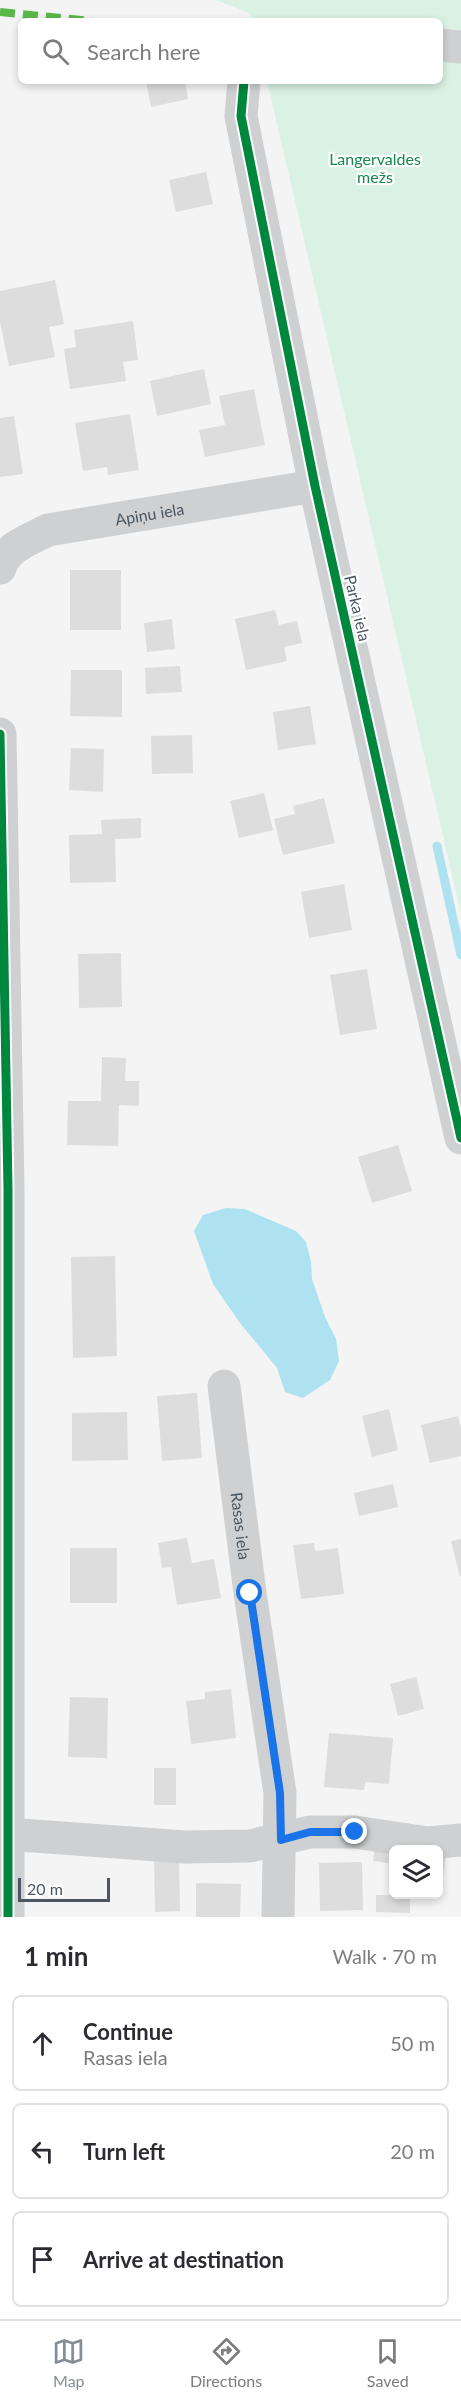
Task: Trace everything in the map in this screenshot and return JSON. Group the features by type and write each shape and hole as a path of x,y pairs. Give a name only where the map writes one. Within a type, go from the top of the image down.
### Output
{"street":[{"path":"443,45 461,47"},
{"name":"Parka iela","path":"244,84 242,116 315,486 461,1138"},
{"name":"Apiņu iela","path":"0,568 2,560 19,545 48,530 315,486"},
{"path":"0,734 8,1189 8,1917"},
{"name":"Rasas iela","path":"224,1386 250,1593 280,1793 278,1917"},
{"path":"7,1834 185,1847 250,1846 310,1832 355,1832 428,1844 461,1840"}],"green space":[{"name":"Langervaldes mežs","path":"216,0 461,0 461,913 268,84 443,84 443,18 252,18 251,14"}],"water":[{"path":"226,1208 245,1209 296,1231 306,1242 311,1261 312,1279 325,1317 336,1339 339,1361 330,1380 303,1398 285,1392 277,1368 240,1323 213,1284 194,1231 203,1215"}],"building":[{"path":"147,84 186,84 188,99 151,107"},
{"path":"206,172 213,204 176,212 169,180"},
{"path":"55,280 64,324 49,327 55,357 9,366 0,322 0,291"},
{"path":"133,321 138,360 123,362 126,381 70,389 64,349 76,347 74,330"},
{"path":"204,369 211,404 157,416 150,381"},
{"path":"254,389 265,445 205,457 199,430 225,425 219,396"},
{"path":"130,414 139,470 108,475 107,467 83,471 75,423"},
{"path":"14,416 23,474 0,477 0,418"},
{"path":"70,570 121,570 121,630 70,630"},
{"path":"275,610 279,625 297,621 302,643 284,647 287,661 246,670 235,619"},
{"path":"172,619 175,649 147,652 144,623"},
{"path":"180,666 182,692 146,694 145,668"},
{"path":"71,670 122,670 122,717 70,716"},
{"path":"310,706 316,744 278,750 273,712"},
{"path":"192,735 193,773 152,774 151,736"},
{"path":"71,748 104,749 103,792 69,790"},
{"path":"264,793 273,830 239,838 230,801"},
{"path":"324,798 335,843 283,855 274,819 295,814 293,806"},
{"path":"141,818 141,838 115,839 116,882 70,883 69,835 102,834 101,820"},
{"path":"344,884 352,930 309,938 301,892"},
{"path":"121,953 122,1007 79,1008 78,954"},
{"path":"367,969 377,1029 340,1035 330,975"},
{"path":"102,1057 126,1058 125,1081 139,1081 139,1106 119,1105 118,1146 67,1145 68,1101 101,1101"},
{"path":"398,1145 412,1191 372,1203 358,1157"},
{"path":"115,1256 117,1356 73,1358 71,1257"},
{"path":"197,1393 202,1458 162,1461 157,1396"},
{"path":"389,1409 398,1450 372,1457 362,1416"},
{"path":"127,1412 128,1460 72,1461 72,1413"},
{"path":"458,1416 461,1428 461,1456 430,1463 421,1425"},
{"path":"393,1484 398,1507 359,1516 354,1493"},
{"path":"187,1538 192,1563 214,1559 221,1598 177,1605 171,1567 162,1568 158,1543"},
{"path":"461,1539 461,1576 460,1577 451,1541"},
{"path":"314,1543 315,1551 338,1548 344,1594 301,1599 293,1545"},
{"path":"70,1548 117,1548 117,1603 70,1603"},
{"path":"416,1677 424,1709 398,1716 390,1684"},
{"path":"231,1689 236,1738 191,1744 186,1701 205,1699 205,1692"},
{"path":"70,1697 108,1698 107,1758 68,1757"},
{"path":"329,1733 393,1738 389,1784 365,1782 364,1790 324,1787"},
{"path":"154,1768 176,1768 176,1805 154,1805"},
{"path":"375,1846 389,1848 389,1863 373,1861"},
{"path":"179,1856 180,1911 155,1912 154,1857"},
{"path":"443,1856 446,1856 443,1876"},
{"path":"362,1862 363,1910 320,1911 319,1863"},
{"path":"196,1883 241,1884 240,1917 196,1917"},
{"path":"376,1895 389,1895 389,1899 410,1899 410,1913 376,1912"}],"waterway":[{"path":"437,846 461,955"}],"marked path":[{"path":"0,12 61,18"}],"cycle path":[{"path":"244,84 241,116 315,486 461,1138"},
{"path":"0,734 8,1189 8,1917"}],"route":[{"path":"250,1593 280,1793 281,1840 310,1832 355,1832"}]}
